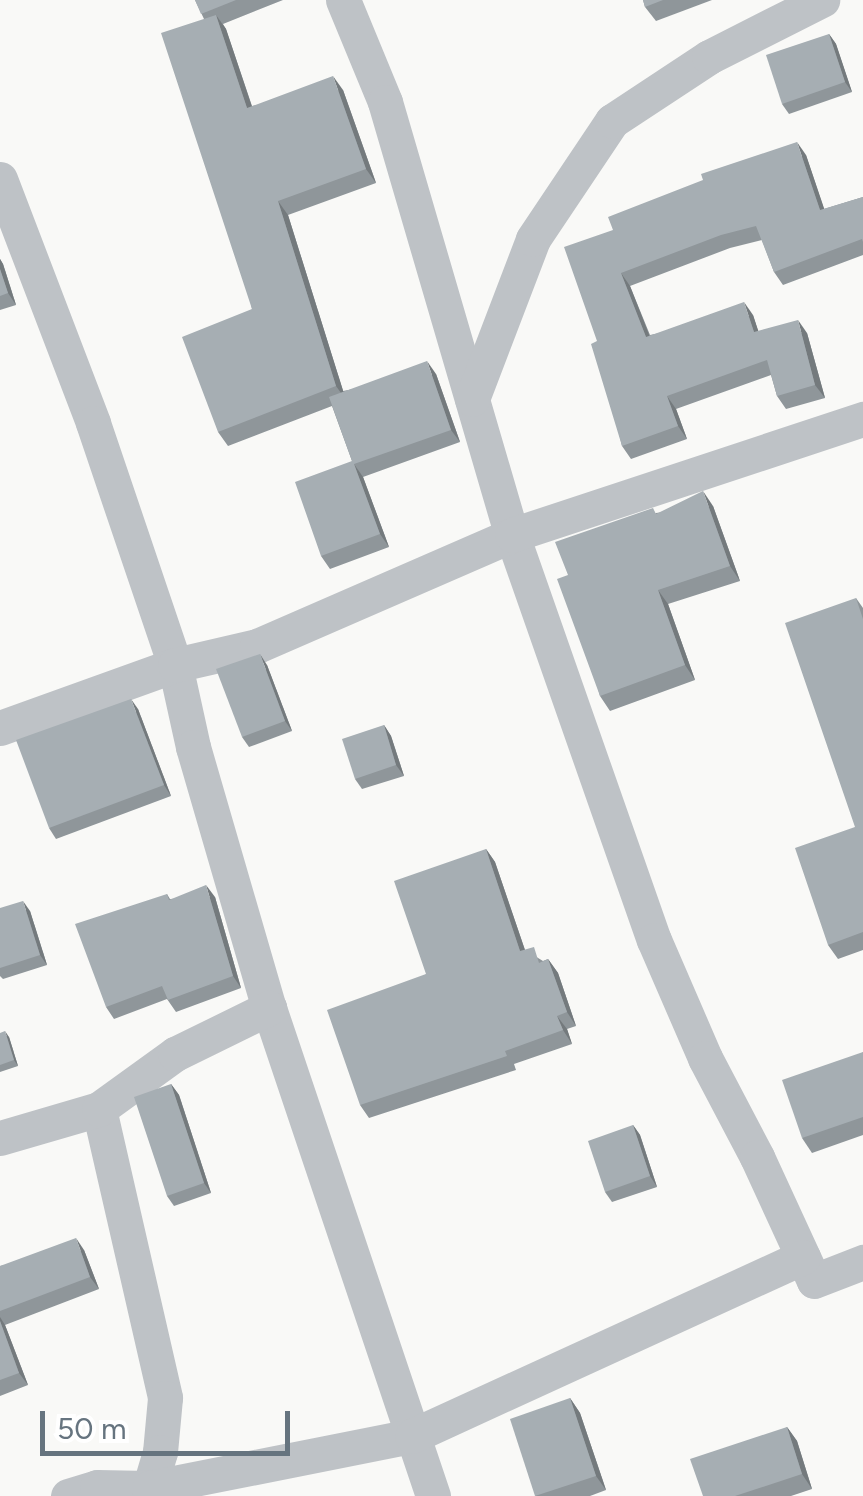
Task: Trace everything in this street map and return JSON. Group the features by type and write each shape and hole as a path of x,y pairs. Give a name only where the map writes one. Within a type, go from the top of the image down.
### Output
{"street":[{"path":"344,0 385,102 512,534 654,940 704,1058 814,1281 863,1262"},
{"path":"472,399 533,240 612,121 709,57 822,0"},
{"path":"0,180 94,423 174,664 193,748 269,1008 434,1496"},
{"path":"0,728 174,664 257,646 512,534 863,418"},
{"path":"0,1138 99,1109 175,1054 269,1008"},
{"path":"99,1109 165,1398 160,1452 148,1492"},
{"path":"68,1496 97,1488 148,1492 412,1436 803,1257"}],"building":[{"path":"195,0 236,0 201,14"},
{"path":"643,0 663,0 645,7"},
{"path":"216,15 247,108 333,76 366,169 278,201 336,386 218,432 182,337 252,309 161,33"},
{"path":"829,34 845,82 782,104 766,55"},
{"path":"797,142 820,210 863,197 863,242 862,239 774,272 756,226 721,235 621,273 646,337 744,302 754,332 798,320 815,385 777,396 767,360 667,396 678,426 622,446 591,344 597,341 564,247 613,230 608,217 703,180 701,174"},
{"path":"0,269 8,293 0,296"},
{"path":"427,361 451,430 354,464 380,534 321,556 295,482 352,461 329,397"},
{"path":"703,491 730,566 658,590 685,665 600,696 557,579 568,575 555,542 653,508 656,514"},
{"path":"856,598 863,619 863,932 828,945 795,848 855,827 785,623"},
{"path":"260,654 285,721 242,737 216,669"},
{"path":"131,699 164,785 49,828 16,740"},
{"path":"384,725 396,765 355,779 342,739"},
{"path":"486,849 520,951 534,947 539,963 548,959 567,1012 557,1016 563,1030 505,1051 507,1056 360,1105 327,1010 426,974 394,881"},
{"path":"206,885 233,976 168,1000 162,986 106,1007 75,924 167,894 169,900"},
{"path":"23,901 40,955 0,968 0,908"},
{"path":"5,1031 14,1060 0,1065 0,1033"},
{"path":"863,1052 863,1117 802,1138 782,1080"},
{"path":"171,1084 204,1183 167,1196 134,1097"},
{"path":"633,1125 650,1176 605,1192 588,1141"},
{"path":"76,1238 90,1277 0,1311 0,1266"},
{"path":"0,1321 19,1373 0,1380"},
{"path":"570,1398 596,1476 535,1496 510,1419"},
{"path":"787,1427 802,1474 735,1496 703,1496 690,1459"}]}
